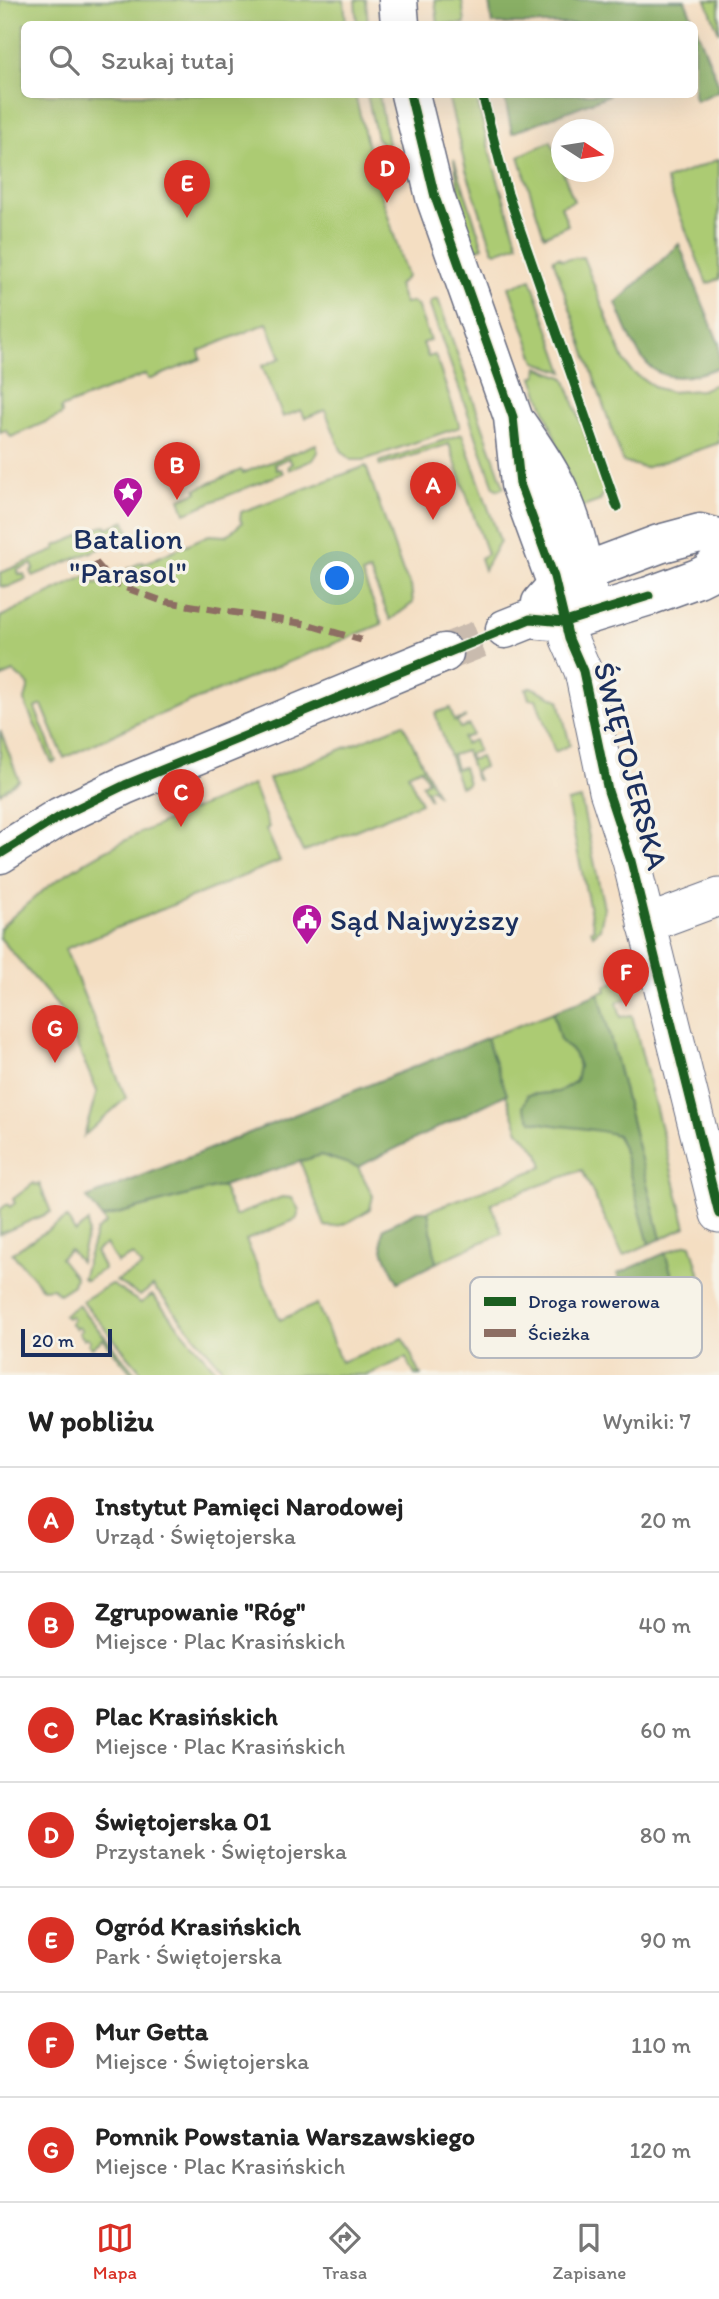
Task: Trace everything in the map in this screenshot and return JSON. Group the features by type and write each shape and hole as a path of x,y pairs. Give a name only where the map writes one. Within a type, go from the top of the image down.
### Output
{"street":[{"path":"398,0 400,21"},
{"name":"ŚWIĘTOJERSKA","path":"411,98 435,197 513,417 562,498 555,607 593,639 583,671 608,791 631,862 719,1214"},
{"path":"555,607 688,535 700,533 719,538"},
{"path":"555,607 698,578 719,562"},
{"path":"0,854 61,817 125,785 444,653"},
{"path":"646,924 719,897"}],"green space":[{"path":"0,0 344,0 346,21 21,21 21,98 356,98 371,159 364,161 368,176 375,174 407,277 398,285 404,303 412,302 417,305 430,340 423,343 428,357 435,355 460,427 364,460 351,460 341,450 325,410 305,418 301,410 283,417 262,366 281,358 267,323 199,351 201,359 151,379 148,379 146,374 61,408 60,416 11,437 6,430 0,432"},
{"path":"355,0 366,0 368,21 357,21"},
{"path":"435,0 462,0 465,21 438,21"},
{"path":"489,0 685,0 693,21 492,21"},
{"path":"706,0 719,0 719,33"},
{"path":"698,32 719,91 696,101 695,98 698,98"},
{"path":"368,98 380,98 388,144 384,145 377,138"},
{"path":"449,98 477,98 491,157 518,244 496,252 493,250 466,170"},
{"path":"505,98 601,98 512,133"},
{"path":"551,141 551,182 567,182 574,201 561,206 568,225 544,236 519,156"},
{"path":"454,159 483,247 474,250 463,220"},
{"path":"719,159 719,279 707,284 666,180"},
{"path":"679,244 719,344 719,367 696,375 677,377 662,374 650,367 632,341 616,303"},
{"path":"559,257 562,260 583,257 618,346 632,372 657,388 671,392 701,390 719,383 719,443 645,468 623,462 553,259"},
{"path":"531,279 564,372 536,362 509,287"},
{"path":"438,299 504,487 498,490 494,487 430,306 431,301"},
{"path":"538,367 565,378 605,490 600,501 580,508 533,377 537,375"},
{"path":"462,434 500,541 484,570 480,558 487,554 449,444 380,466 379,462"},
{"path":"316,444 318,452 313,460 289,470 288,466 292,464 289,458 275,464 277,470 281,469 283,473 185,513 180,499 197,492 196,489"},
{"path":"366,466 403,572 411,586 413,603 390,620 370,571 362,574 382,624 139,723 64,758 42,705 35,708 56,761 52,763 27,708 25,700 29,685 14,672 0,678 0,617 88,575 94,583 117,581 129,568 142,562 143,564 209,535 226,536 242,523 241,512"},
{"path":"125,521 130,536 33,576 32,564 17,570 20,575 24,574 26,579 8,587 0,586 0,573 56,550 55,546 106,525 107,528"},
{"path":"531,687 559,700 570,745 555,752 536,699 529,699 526,689"},
{"path":"450,708 454,721 466,717 457,722 460,728 469,725 472,735 463,738 465,744 474,740 478,751 469,754 470,760 480,757 484,767 474,771 476,780 466,751 452,755 456,769 463,767 468,784 460,787 435,713"},
{"path":"403,724 438,796 432,788 427,790 430,800 422,784 428,781 421,768 408,774 421,803 303,852 269,779"},
{"path":"0,730 19,780 0,793"},
{"path":"253,785 269,827 266,829 280,861 65,949 126,1098 84,1136 97,1091 62,1011 0,938 0,928 46,888 108,849"},
{"path":"581,799 604,908 600,929 593,935 591,930 594,929 567,802"},
{"path":"623,978 628,999 617,1002 621,1017 632,1015 686,1227 661,1239 599,993 606,991 605,986"},
{"path":"599,993 661,1239 649,1244 617,1135 532,1121 523,1107 528,1095 558,1092 576,1081 579,1066 574,1053 560,1040 553,1012"},
{"path":"553,1012 560,1040 574,1053 579,1067 576,1081 558,1092 528,1095 616,1135 622,1145 649,1244 623,1256 582,1170 491,1203 502,1233 436,1263 428,1211 543,1167 539,1153 519,1131 486,1038"},
{"path":"486,1038 507,1094 358,1167 321,1155 222,1186 102,1218 87,1198"},
{"path":"321,1155 358,1167 373,1196 370,1209 343,1224 325,1226 300,1161"},
{"path":"34,1183 39,1183 51,1212 0,1234 0,1210 7,1204 10,1207 15,1203 13,1199"},
{"path":"222,1186 235,1216 282,1197 292,1198 299,1210 297,1219 246,1240 280,1320 317,1304 341,1362 403,1338 421,1375 415,1375 406,1358 367,1375 228,1375 153,1286 140,1296 116,1281 142,1267 133,1255 117,1263 106,1244 95,1252 104,1269 86,1280 82,1278 96,1231 106,1223 102,1218"},
{"path":"417,1211 428,1211 436,1263 398,1282 385,1255 382,1235 384,1228"},
{"path":"67,1218 75,1232 88,1222 88,1232 80,1262 70,1250 60,1258 75,1277 73,1285 59,1294 53,1288 43,1289 12,1253"},
{"path":"687,1244 691,1245 701,1277 673,1277 665,1253"},
{"path":"665,1253 673,1277 618,1277 617,1274"},
{"path":"111,1284 141,1303 152,1295 220,1375 144,1375 82,1301"},
{"path":"78,1305 137,1375 133,1375 103,1339 92,1348 87,1337 84,1339 79,1333 82,1330 78,1327 76,1329 70,1323 73,1320 70,1316 67,1318 64,1315"}],"tunnel":[{"path":"444,653 505,629"}],"marked path":[{"path":"95,562 113,583 162,601 306,624 361,640"}],"cycle path":[{"path":"411,98 435,197 513,417 520,484 554,577 569,639 583,671 608,791 631,861 719,1214"},
{"path":"483,98 508,194 617,507"},
{"path":"0,854 61,816 125,785 530,619 565,622 649,596"}],"place":[{"name":"Świętojerska 01","path":"387,203"},
{"name":"Ogród Krasińskich","path":"187,218"},
{"name":"Zgrupowanie \"Róg\"","path":"177,500"},
{"name":"Batalion \"Parasol\"","path":"128,519"},
{"name":"Instytut Pamięci Narodowej","path":"433,520"},
{"name":"Plac Krasińskich","path":"181,827"},
{"name":"Sąd Najwyższy","path":"307,946"},
{"name":"Mur Getta","path":"626,1007"},
{"name":"Pomnik Powstania Warszawskiego","path":"55,1063"}]}
